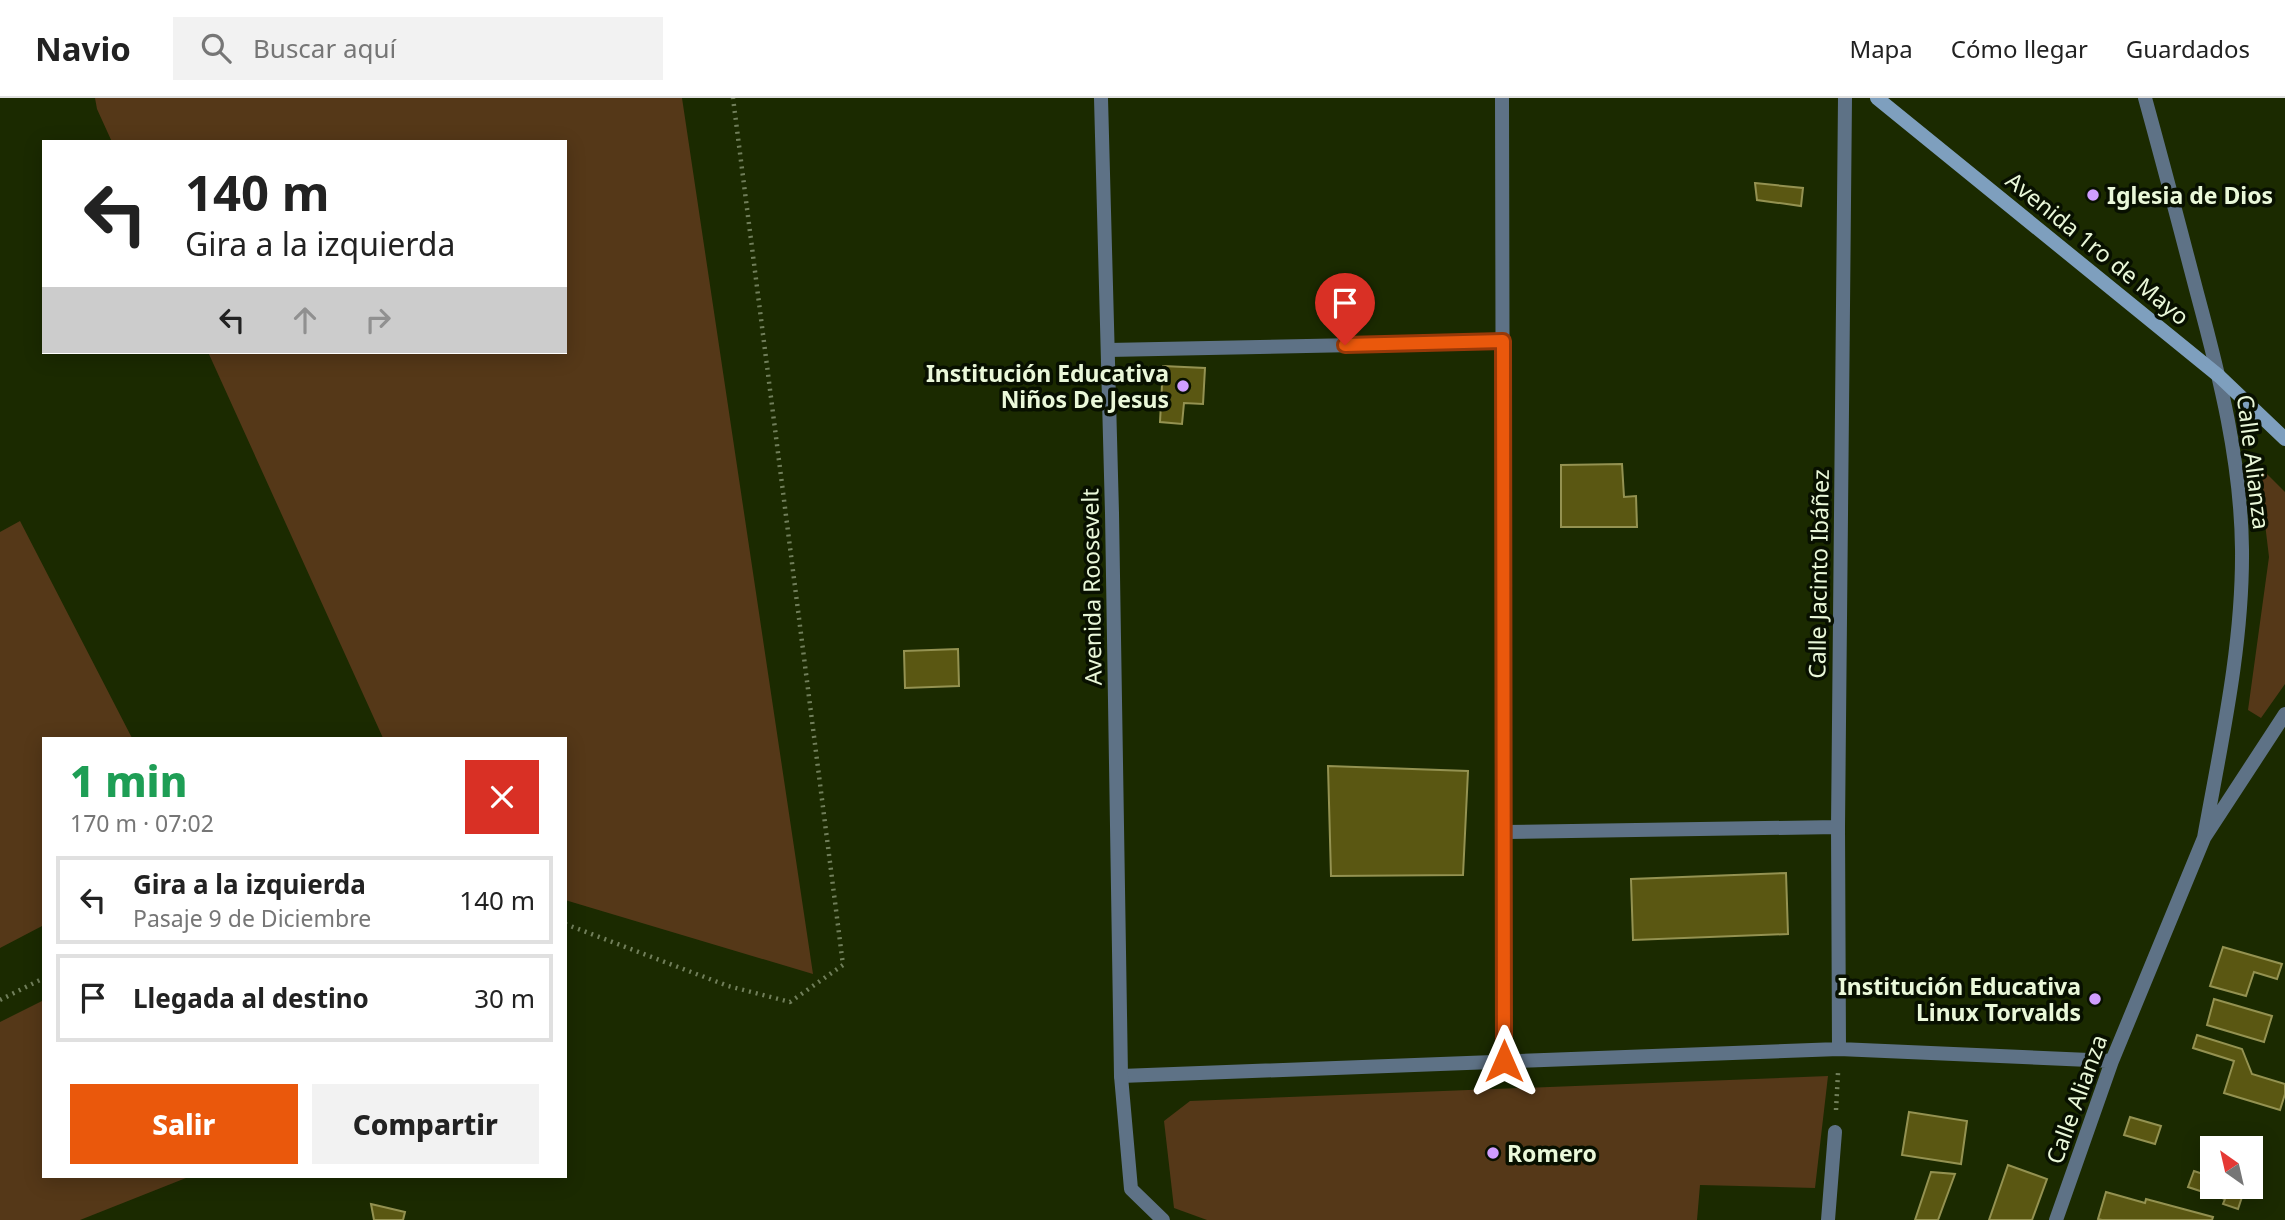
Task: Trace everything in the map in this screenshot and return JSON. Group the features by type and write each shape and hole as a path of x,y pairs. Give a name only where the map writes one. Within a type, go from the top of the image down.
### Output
{"main road":[{"name":"Avenida 1ro de Mayo","path":"1877,98 2219,376 2285,439"}],"street":[{"name":"Avenida Roosevelt","path":"1101,98 1122,1076 1131,1189 1163,1220"},
{"path":"1502,98 1504,1061"},
{"name":"Calle Jacinto Ibáñez","path":"1839,1049 1838,827 1845,98"},
{"name":"Calle Alianza","path":"2145,98 2219,376 2238,477 2240,613 2231,684 2204,838"},
{"path":"1108,350 1503,341"},
{"name":"Calle Alianza","path":"2056,1220 2112,1061 2204,838 2285,714"},
{"path":"1504,832 1838,827"},
{"path":"1122,1076 1839,1049 2112,1061"},
{"path":"1828,1220 1835,1132"}],"path":[{"path":"567,924 728,986 790,1002 843,965 733,98"},
{"path":"0,1000 42,979"},
{"path":"1835,1132 1839,1049"}],"shaded area":[{"path":"95,98 682,98 813,974 567,901 567,737 383,737 209,354 567,354 567,140 111,140"},
{"path":"2258,465 2285,492 2285,684 2261,718 2248,710 2269,557"},
{"path":"20,521 131,737 42,737 42,926 0,948 0,532"},
{"path":"42,1001 42,1178 186,1178 80,1220 0,1220 0,1022"},
{"name":"Romero","path":"1828,1076 1815,1188 1700,1185 1697,1220 1207,1220 1174,1208 1164,1121 1190,1101"}],"building":[{"path":"1755,183 1803,188 1801,206 1757,200"},
{"name":"Institución Educativa Niños De Jesus","path":"1163,366 1205,368 1203,404 1184,403 1182,424 1160,422"},
{"path":"1622,464 1624,497 1636,496 1637,527 1561,527 1561,465"},
{"path":"958,649 959,686 905,688 904,651"},
{"path":"1328,766 1468,771 1463,875 1331,876"},
{"path":"1786,873 1788,934 1633,940 1631,879"},
{"path":"2223,947 2282,964 2277,979 2254,972 2246,996 2210,986"},
{"path":"2214,999 2272,1016 2264,1042 2207,1025"},
{"path":"2197,1035 2242,1049 2252,1074 2285,1084 2280,1110 2224,1093 2234,1061 2193,1048"},
{"path":"1909,1112 1967,1121 1961,1164 1902,1155"},
{"path":"2130,1117 2161,1126 2155,1144 2124,1135"},
{"path":"2008,1165 2047,1179 2032,1220 1989,1220"},
{"path":"2194,1171 2200,1173 2200,1191 2188,1187"},
{"path":"1931,1172 1955,1174 1938,1220 1915,1220"},
{"path":"2106,1192 2145,1203 2146,1199 2213,1217 2212,1220 2102,1220 2098,1219"},
{"path":"2225,1199 2241,1199 2238,1209 2223,1204"},
{"path":"371,1204 405,1212 403,1220 374,1220"}],"place":[{"name":"Iglesia de Dios","path":"2093,195"},
{"name":"Institución Educativa Niños De Jesus","path":"1183,386"},
{"name":"Institución Educativa Linux Torvalds","path":"2095,999"},
{"name":"Romero","path":"1493,1153"}],"route":[{"path":"1345,345 1503,341 1504,1061"}]}
